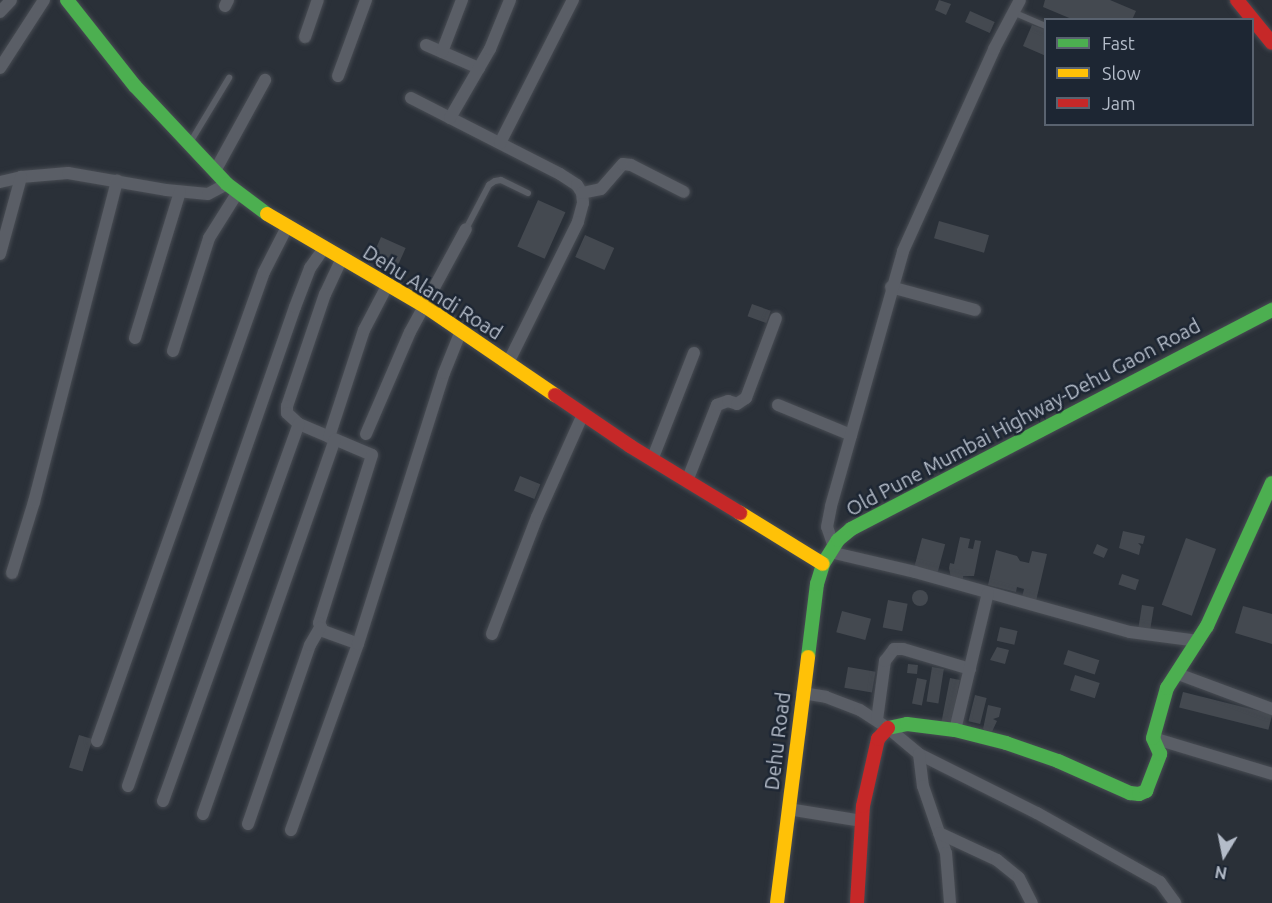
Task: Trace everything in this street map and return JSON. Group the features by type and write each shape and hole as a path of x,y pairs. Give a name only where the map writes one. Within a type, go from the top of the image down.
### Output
{"main road":[{"name":"Dehu Alandi Road","path":"67,0 135,87 232,188 287,226 426,307 687,482 829,554"},
{"path":"1237,0 1252,18"},
{"path":"1254,21 1272,43"},
{"name":"Old Pune Mumbai Highway-Dehu Gaon Road","path":"817,584 829,554 851,529 1272,310"},
{"path":"857,903 862,821 871,764 882,724 907,724 955,730 1027,750 1130,793 1139,794 1146,791 1160,754 1153,738 1167,687 1178,674 1198,641 1246,545 1272,483"},
{"name":"Dehu Road","path":"777,903 817,584"}],"street":[{"path":"0,12 11,0"},
{"path":"0,68 44,0"},
{"path":"304,37 318,0"},
{"path":"338,76 366,0"},
{"path":"442,52 462,0"},
{"path":"450,118 497,33 510,0"},
{"path":"500,143 573,0"},
{"path":"1020,0 960,123 903,251 891,287 828,518 829,554 988,593 1130,632 1198,641"},
{"path":"426,45 479,68"},
{"path":"215,171 264,80"},
{"path":"411,98 560,174 577,185 582,193 583,203 578,222 508,363"},
{"path":"582,193 601,189 623,164 631,165 684,192"},
{"path":"0,182 21,177 68,173 180,192 208,194 232,188"},
{"path":"0,254 21,177"},
{"path":"12,573 34,502 117,181"},
{"path":"173,351 209,238 232,188"},
{"path":"135,338 180,192"},
{"path":"97,741 264,272 287,226"},
{"path":"366,434 410,332 426,307 466,229"},
{"path":"128,786 295,307 310,268 324,248"},
{"path":"248,824 310,645 320,628 372,455 299,424 287,413 288,399 325,294 342,258"},
{"path":"203,814 332,438 364,330 388,284"},
{"path":"891,287 975,310"},
{"path":"687,482 717,405 728,401 737,404 746,398 776,318"},
{"path":"291,830 358,644 444,373 460,331"},
{"path":"652,460 694,353"},
{"path":"777,405 851,435"},
{"path":"492,634 537,517 583,414"},
{"path":"163,801 299,424"},
{"path":"955,730 988,593"},
{"path":"320,628 358,644"},
{"path":"882,724 885,661 894,649 903,649 970,669"},
{"path":"1178,674 1272,709"},
{"path":"802,693 842,702 882,724 919,754 1037,813 1160,882 1175,903"},
{"path":"1153,738 1272,774"},
{"path":"919,754 923,786 946,853 950,903"},
{"path":"788,808 862,821"},
{"path":"939,833 997,860 1018,878 1032,903"}],"lane":[{"path":"1015,13 1044,25"},
{"path":"189,144 229,78"},
{"path":"466,229 489,185 495,180 501,180 528,193"}],"building":[{"path":"939,0 951,4 946,15 935,10"},
{"path":"1045,0 1110,0 1136,11 1133,18 1069,18 1043,7"},
{"path":"970,11 995,22 990,33 965,22"},
{"path":"1032,25 1044,29 1044,55 1023,46"},
{"path":"538,200 565,212 545,259 517,247"},
{"path":"939,221 989,235 984,253 934,238"},
{"path":"585,235 614,248 604,270 575,257"},
{"path":"381,237 406,248 398,266 373,255"},
{"path":"752,304 771,311 766,323 748,316"},
{"path":"520,476 540,484 534,499 514,491"},
{"path":"1123,531 1145,536 1143,544 1138,543 1141,546 1139,555 1119,548"},
{"path":"960,537 970,539 968,548 973,549 975,540 981,541 974,576 963,576 963,580 951,578 949,568 950,563 954,564"},
{"path":"922,538 945,544 937,576 913,570"},
{"path":"1186,538 1216,549 1192,616 1162,605"},
{"path":"1097,544 1108,549 1104,558 1093,553"},
{"path":"996,550 1017,556 1020,561 1029,563 1032,551 1047,554 1036,601 1022,597 1024,589 1017,587 1016,592 988,585"},
{"path":"1122,574 1139,580 1135,590 1118,584"},
{"path":"917,590 923,590 928,598 926,604 917,606 912,601 912,595"},
{"path":"888,600 908,604 902,631 883,627"},
{"path":"1142,605 1154,607 1150,632 1138,630"},
{"path":"1243,606 1272,614 1272,644 1235,633"},
{"path":"842,611 871,619 865,640 836,632"},
{"path":"1000,627 1018,631 1014,645 997,641"},
{"path":"997,647 1009,650 1005,664 990,660"},
{"path":"1068,650 1099,660 1095,674 1063,664"},
{"path":"908,664 918,665 917,674 907,673"},
{"path":"848,667 876,672 872,693 844,688"},
{"path":"932,667 944,669 938,703 927,702"},
{"path":"1075,675 1100,683 1095,698 1070,690"},
{"path":"917,678 927,680 922,705 912,704"},
{"path":"950,678 960,680 951,724 941,722"},
{"path":"1183,692 1272,714 1268,730 1179,708"},
{"path":"975,695 987,698 980,724 968,721"},
{"path":"988,705 1001,708 999,717 993,719 997,721 990,736 983,729"},
{"path":"79,735 92,739 82,772 69,768"}],"traffic: fast":[{"path":"67,0 135,86 227,184 267,214"},
{"path":"808,657 817,584 823,564 838,540 851,529 1272,310"},
{"path":"888,728 907,724 955,730 1006,743 1058,761 1130,793 1139,794 1146,791 1160,754 1153,738 1167,688 1207,626 1272,483"}],"traffic: slow":[{"path":"267,214 426,307 555,395"},
{"path":"740,513 823,564"},
{"path":"777,903 808,657"}],"traffic: jam":[{"path":"1237,0 1252,18"},
{"path":"1254,21 1272,43"},
{"path":"555,395 630,446 740,513"},
{"path":"857,903 863,806 878,739 888,728"}]}
